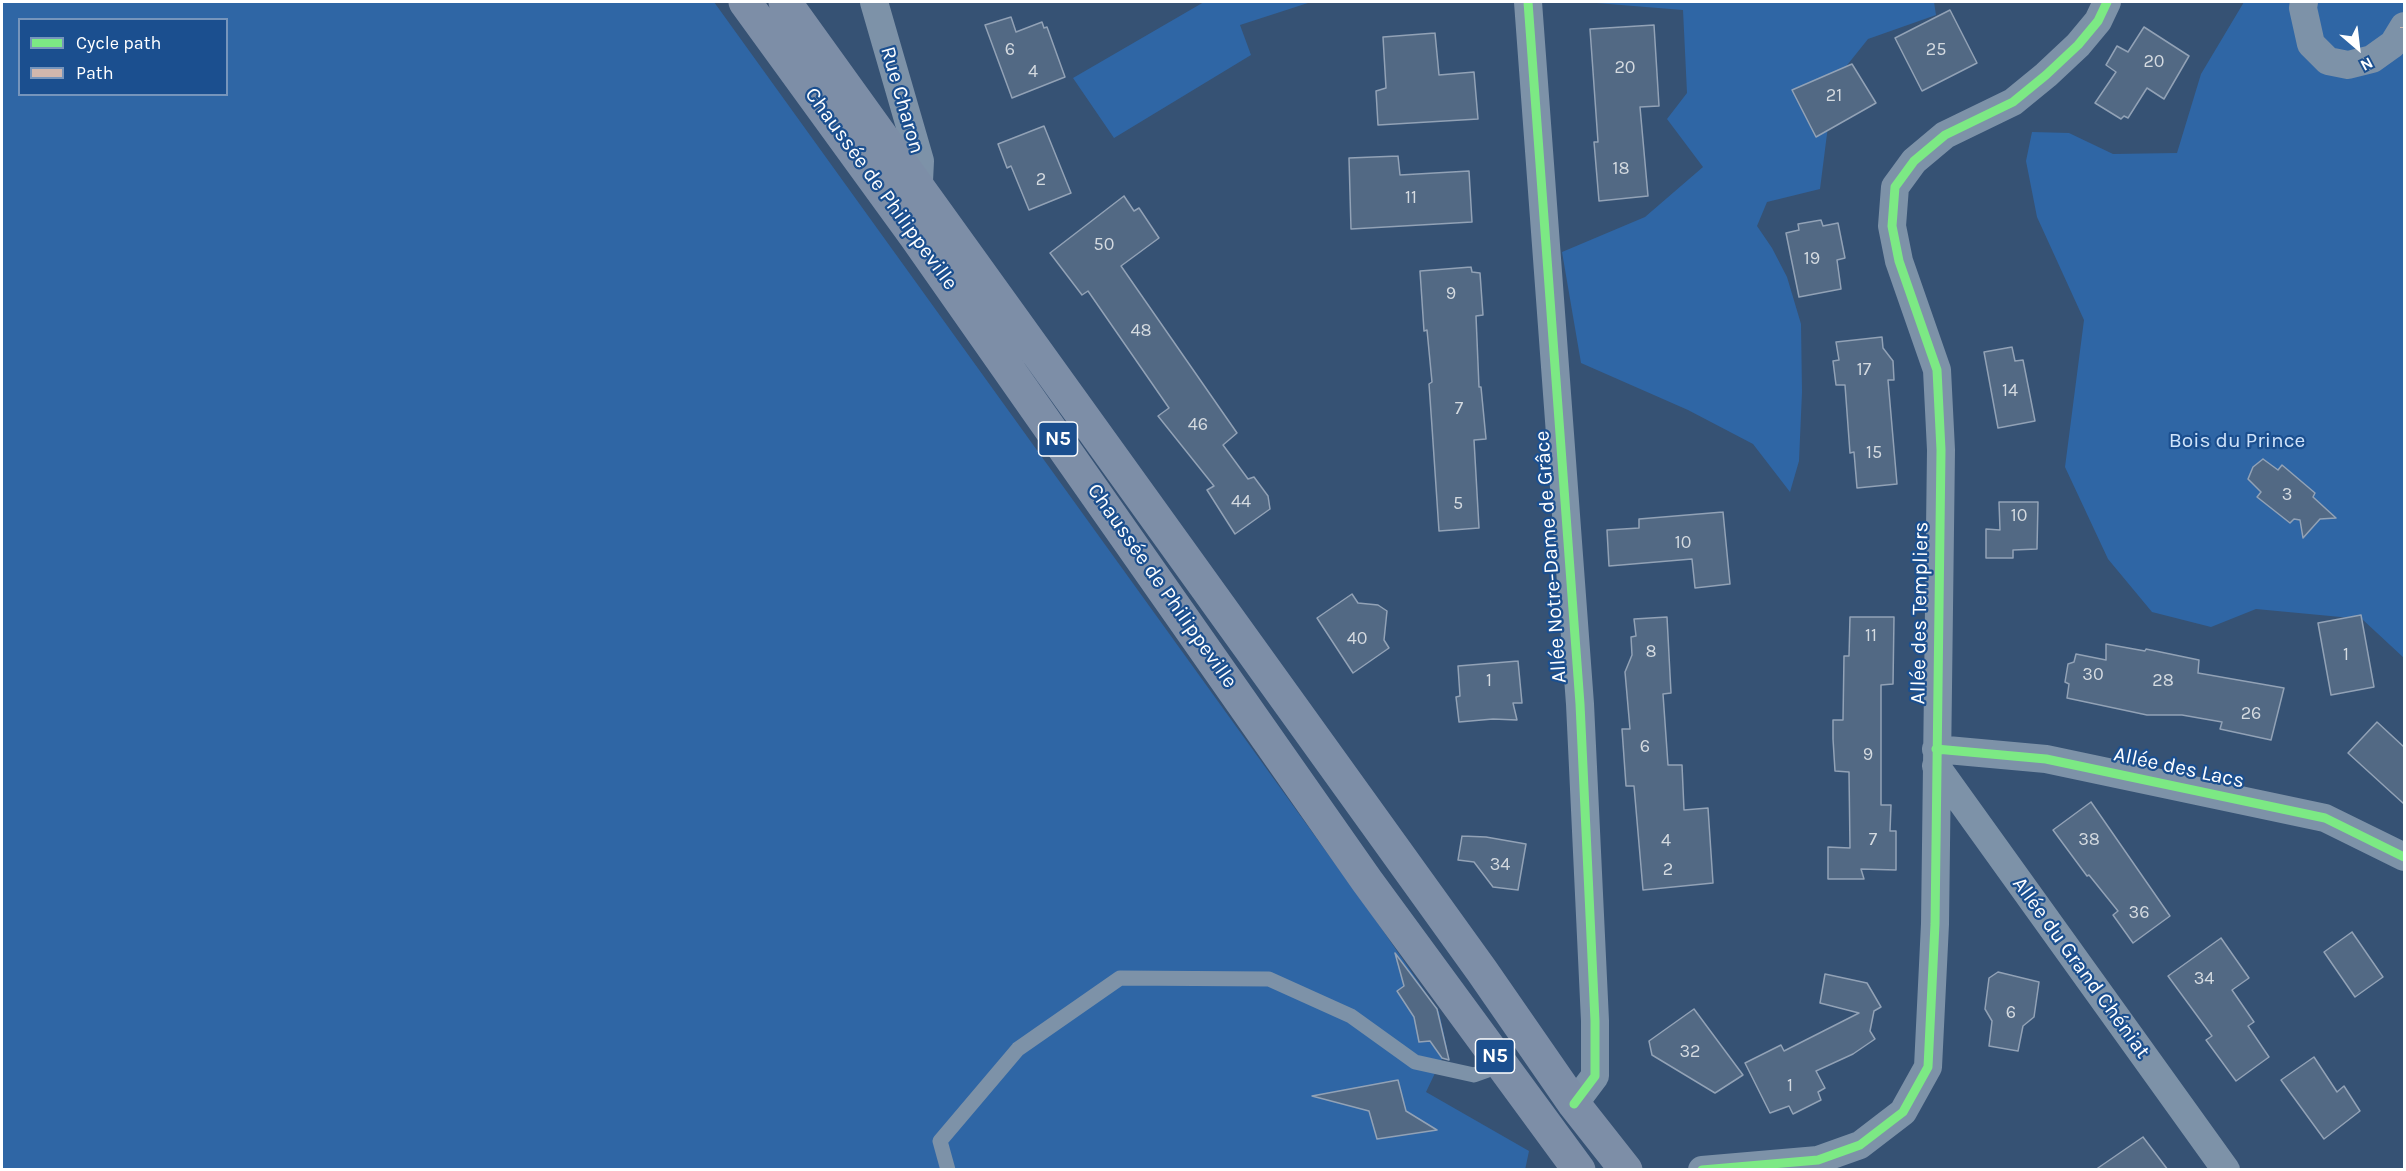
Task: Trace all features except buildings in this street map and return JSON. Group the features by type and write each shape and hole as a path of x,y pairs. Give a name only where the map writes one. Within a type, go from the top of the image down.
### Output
{"main road":[{"name":"Chaussée de Philippeville","path":"745,2 915,236 1367,881 1542,1123 1552,1131 1579,1170"},
{"name":"Chaussée de Philippeville","path":"785,2 1482,971 1574,1104"},
{"path":"1542,1123 1574,1104"},
{"name":"N5","path":"1574,1104 1626,1170"}],"street":[{"name":"Rue Charon","path":"874,2 920,161 920,190 915,236"},
{"name":"Allée Notre-Dame de Grâce","path":"1528,2 1580,704 1595,1021 1595,1076 1574,1104"},
{"name":"Allée des Templiers","path":"1702,1170 1818,1160 1860,1145 1903,1112 1928,1067 1935,924 1941,450 1937,369 1899,261 1892,226 1895,187 1914,161 1945,135 2013,102 2046,75 2091,29 2108,2"},
{"path":"2304,2 2303,8 2311,44 2328,60 2348,65 2372,59 2393,44 2404,26"},
{"name":"Allée des Lacs","path":"1936,758 2046,759 2325,818 2404,857"},
{"name":"Allée du Grand Chéniat","path":"1936,758 2226,1170"}],"lane":[{"path":"948,1170 940,1140 1018,1050 1120,978 1269,979 1351,1016 1415,1062 1474,1075 1502,1065"}],"green space":[{"path":"2,2 714,2 1377,922 1439,1012 1447,1048 1426,1092 1529,1151 1525,1170 2,1170"},
{"path":"1204,2 1311,2 1240,25 1251,55 1114,138 1073,78"},
{"path":"1584,2 1934,2 1936,15 1868,39 1840,74 1828,126 1820,189 1767,202 1757,226 1787,277 1801,324 1802,392 1799,461 1790,492 1753,444 1688,410 1581,363 1562,252 1645,217 1703,167 1667,119 1687,93 1683,10"},
{"name":"Bois du Prince","path":"2244,2 2404,2 2404,658 2362,619 2256,609 2211,627 2152,612 2108,559 2065,467 2084,320 2037,217 2026,161 2032,132 2069,133 2113,154 2177,153 2201,74"}],"cycle path":[{"path":"1528,2 1580,704 1595,1021 1595,1076 1574,1104"},
{"path":"1702,1170 1818,1160 1860,1145 1903,1112 1928,1067 1935,924 1941,450 1937,370 1899,261 1892,226 1895,187 1914,161 1945,135 2013,102 2046,75 2078,45 2098,21 2107,2"},
{"path":"1936,749 2046,759 2325,818 2404,857"}]}
